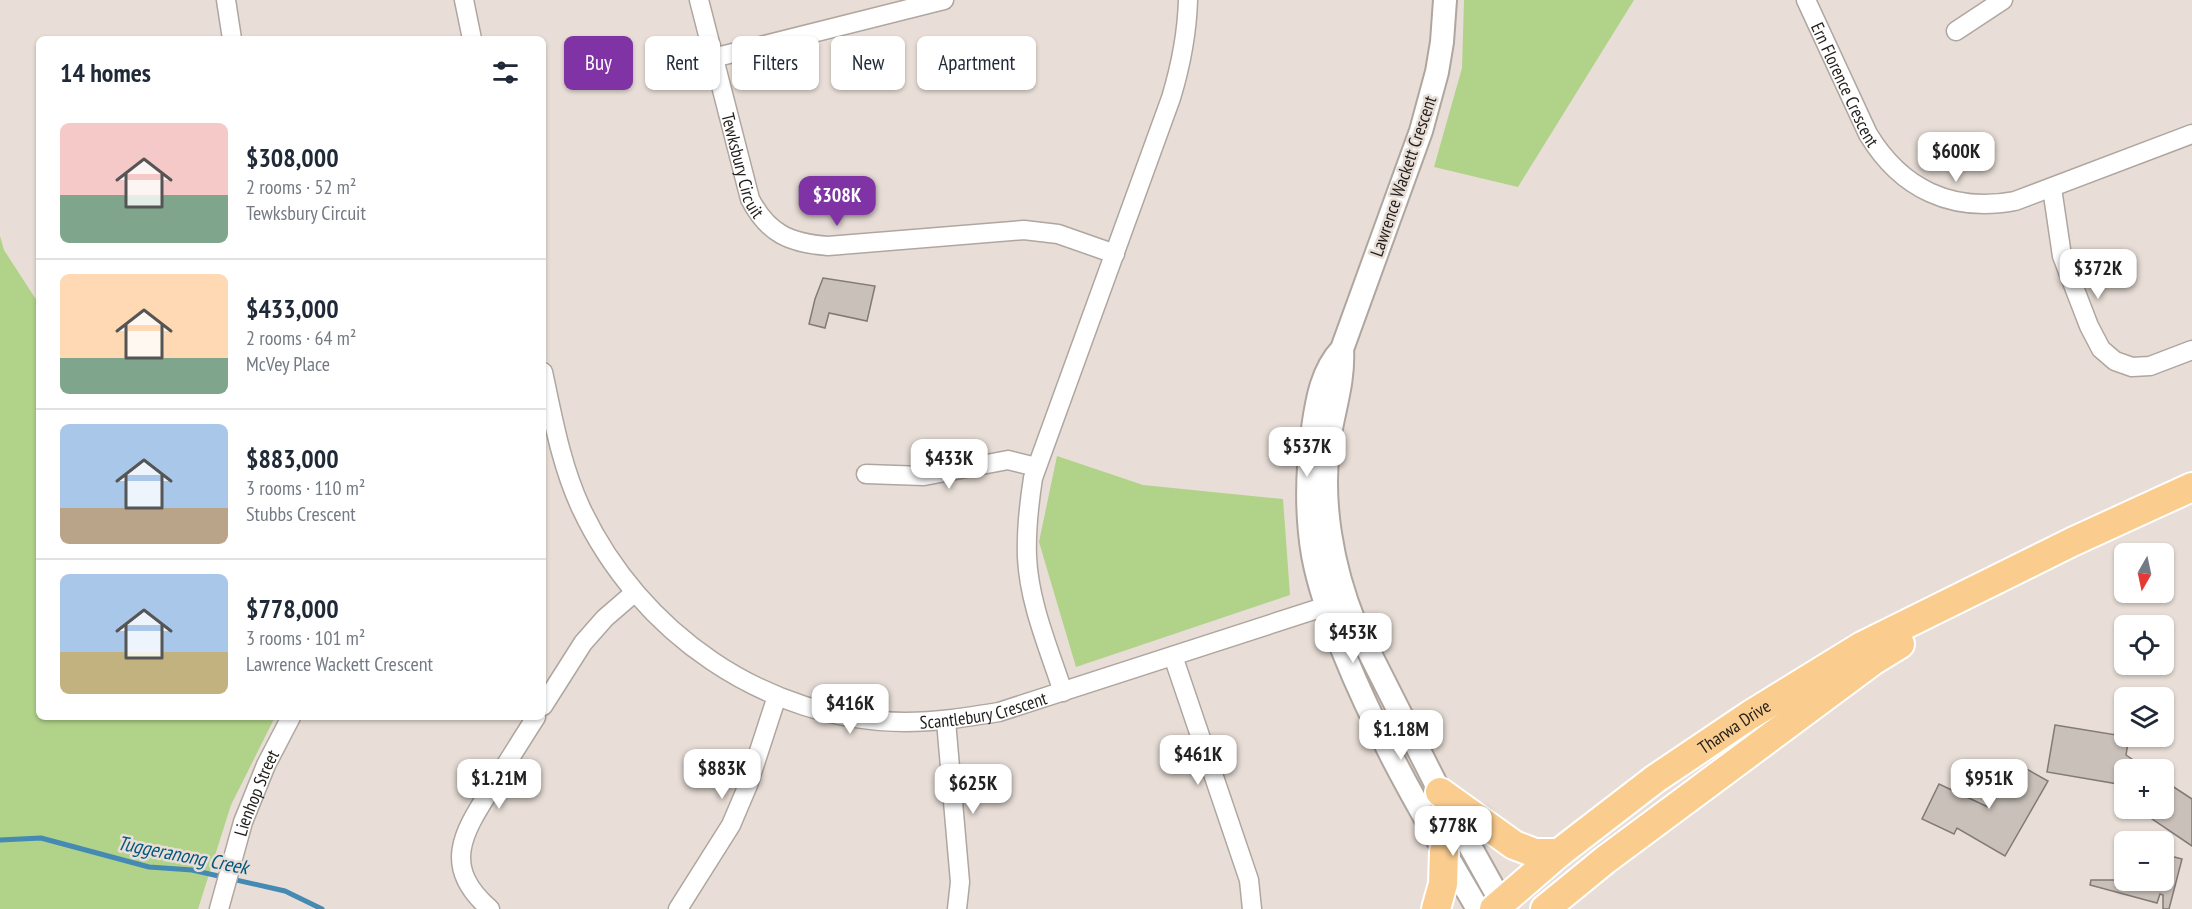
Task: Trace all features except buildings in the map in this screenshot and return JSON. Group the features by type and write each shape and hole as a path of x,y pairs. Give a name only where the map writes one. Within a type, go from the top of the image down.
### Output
{"main road":[{"name":"Tharwa Drive","path":"1495,907 1559,853 1655,779 1750,715 1862,646 2072,542 2192,487"},
{"name":"Tharwa Drive","path":"1545,909 1605,860 1874,660 1997,580"},
{"path":"1440,792 1514,844 1536,853 1559,853"},
{"path":"1436,909 1443,884 1444,852"},
{"path":"1577,909 1605,860"}],"street":[{"path":"226,0 232,36"},
{"path":"464,0 471,36"},
{"name":"Tewksbury Circuit","path":"699,0 708,36"},
{"path":"720,56 944,0"},
{"path":"1063,692 1034,600 1027,558 1028,516 1036,467 1171,98 1182,60 1188,0"},
{"name":"Lawrence Wackett Crescent","path":"1446,0 1437,72 1421,131 1342,349 1343,368 1329,440 1327,481 1336,603 1371,715 1444,852 1495,907"},
{"name":"Ern Florence Crescent","path":"1806,0 1876,148 1897,172 1923,190 1952,201 1968,204 2000,204 2015,201 2192,134"},
{"path":"1956,31 2003,0"},
{"name":"Tewksbury Circuit","path":"720,85 750,199 755,210 771,228 792,241 828,246 1024,230 1058,234 1115,254"},
{"path":"2052,188 2062,256 2089,326 2101,349 2115,361 2132,366 2150,366 2192,350"},
{"name":"Scantlebury Crescent","path":"547,414 580,507 604,552 634,593 665,625 699,653 736,677 777,696 818,710 860,718 903,722 946,720 999,712 1336,603"},
{"path":"866,474 924,476 1008,460 1036,467"},
{"path":"546,701 584,643 604,618 634,593"},
{"name":"Lawrence Wackett Crescent","path":"1336,603 1398,711 1495,907"},
{"path":"1173,656 1249,880 1252,909"},
{"path":"678,909 731,825 748,785 777,696"},
{"name":"Lienhop Street","path":"221,902 243,822 266,765 289,720"},
{"path":"490,909 476,897 466,880 461,860 463,839 471,820 534,720"},
{"path":"946,720 960,882 957,909"}],"green space":[{"path":"1464,0 1634,0 1518,187 1434,167 1462,68"},
{"path":"0,236 4,250 36,299 36,720 274,720 231,805 198,909 0,909"},
{"path":"1057,456 1143,485 1283,499 1290,595 1076,667 1039,542"}],"waterway":[{"name":"Tuggeranong Creek","path":"0,840 41,838 149,867 192,870 285,891 322,909"}]}
